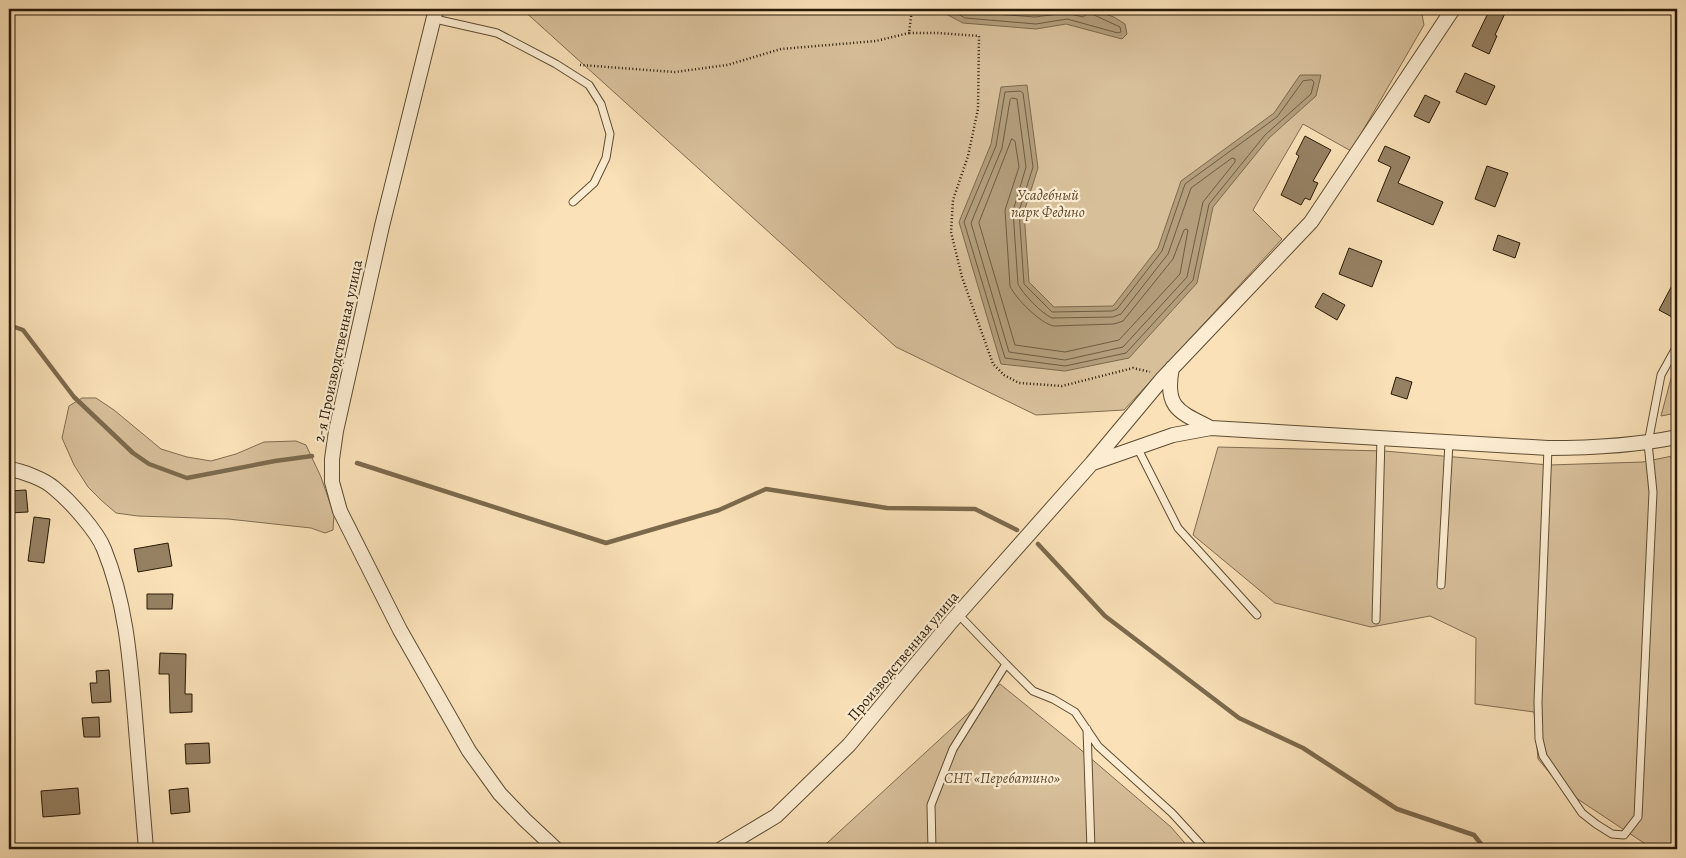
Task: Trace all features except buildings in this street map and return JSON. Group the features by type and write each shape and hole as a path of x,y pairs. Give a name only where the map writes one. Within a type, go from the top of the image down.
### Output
{"street":[{"name":"Производственная улица","path":"721,849 776,816 849,745 958,614 1092,463 1163,378 1311,222 1453,9"},
{"name":"2-я Производственная улица","path":"436,14 382,226 336,431 332,459 332,482 340,511 354,541 400,630 469,751 500,794 556,849"},
{"path":"1173,368 1169,386 1172,400 1183,414 1211,428"},
{"path":"1092,463 1174,435 1211,428 1548,448 1600,448 1648,443 1677,437"},
{"path":"9,469 20,471 53,487 82,517 104,547 119,591 125,618 146,849"}],"lane":[{"path":"436,14 497,33 556,64 589,85 601,104 610,134 606,158 594,183 573,202"},
{"path":"1548,448 1538,702 1539,739 1543,756 1582,813 1612,834 1624,835 1638,817 1653,492 1648,443 1661,375 1677,346"},
{"path":"1376,620 1381,438"},
{"path":"1441,585 1449,443"},
{"path":"1137,447 1178,528 1257,615"},
{"path":"958,614 1033,691 1053,699 1075,712 1098,746 1172,813 1205,849"},
{"path":"932,849 930,805 953,749 1006,664"},
{"path":"1087,729 1091,849"}],"path":[{"path":"909,33 912,9"},
{"path":"556,64 675,72 727,65 781,49 876,41 909,33 978,36 978,109 968,156 953,200 951,232 962,277 993,364 1004,375 1020,383 1062,386 1133,368 1163,378"}],"green space":[{"name":"Усадебный парк Федино","path":"522,9 1421,9 1424,25 1351,151 1303,124 1253,210 1282,239 1124,410 1036,415 896,347"},
{"path":"1677,364 1677,413 1661,416 1673,371"},
{"path":"82,398 96,398 114,410 161,449 187,457 211,461 236,454 264,442 296,441 306,445 321,477 334,515 333,530 325,533 311,528 228,519 138,516 116,513 88,487 74,465 62,438 69,406"},
{"path":"1218,447 1384,451 1549,465 1643,462 1677,455 1677,849 1653,849 1564,790 1538,759 1534,712 1475,704 1476,638 1430,616 1371,627 1275,603 1193,535"},
{"name":"СНТ «Перебатино»","path":"1000,684 1171,827 1190,849 806,849 827,843"}],"water":[{"path":"944,9 1090,9 1114,17 1125,24 1127,34 1122,39 1066,24 1036,29 963,23 944,13"},
{"path":"1300,75 1321,75 1316,96 1269,138 1213,207 1197,283 1129,358 1065,371 1001,364 959,222 991,144 1001,87 1027,85 1038,168 1024,212 1029,282 1054,307 1113,306 1158,248 1181,181 1274,113"}],"waterway":[{"path":"9,325 23,330 74,397 133,453 149,464 187,478 312,456"},
{"path":"357,463 606,543 719,510 766,489 887,508 975,509 1017,530"},
{"path":"1038,544 1105,616 1239,718 1303,748 1397,809 1474,835 1485,849"}]}
